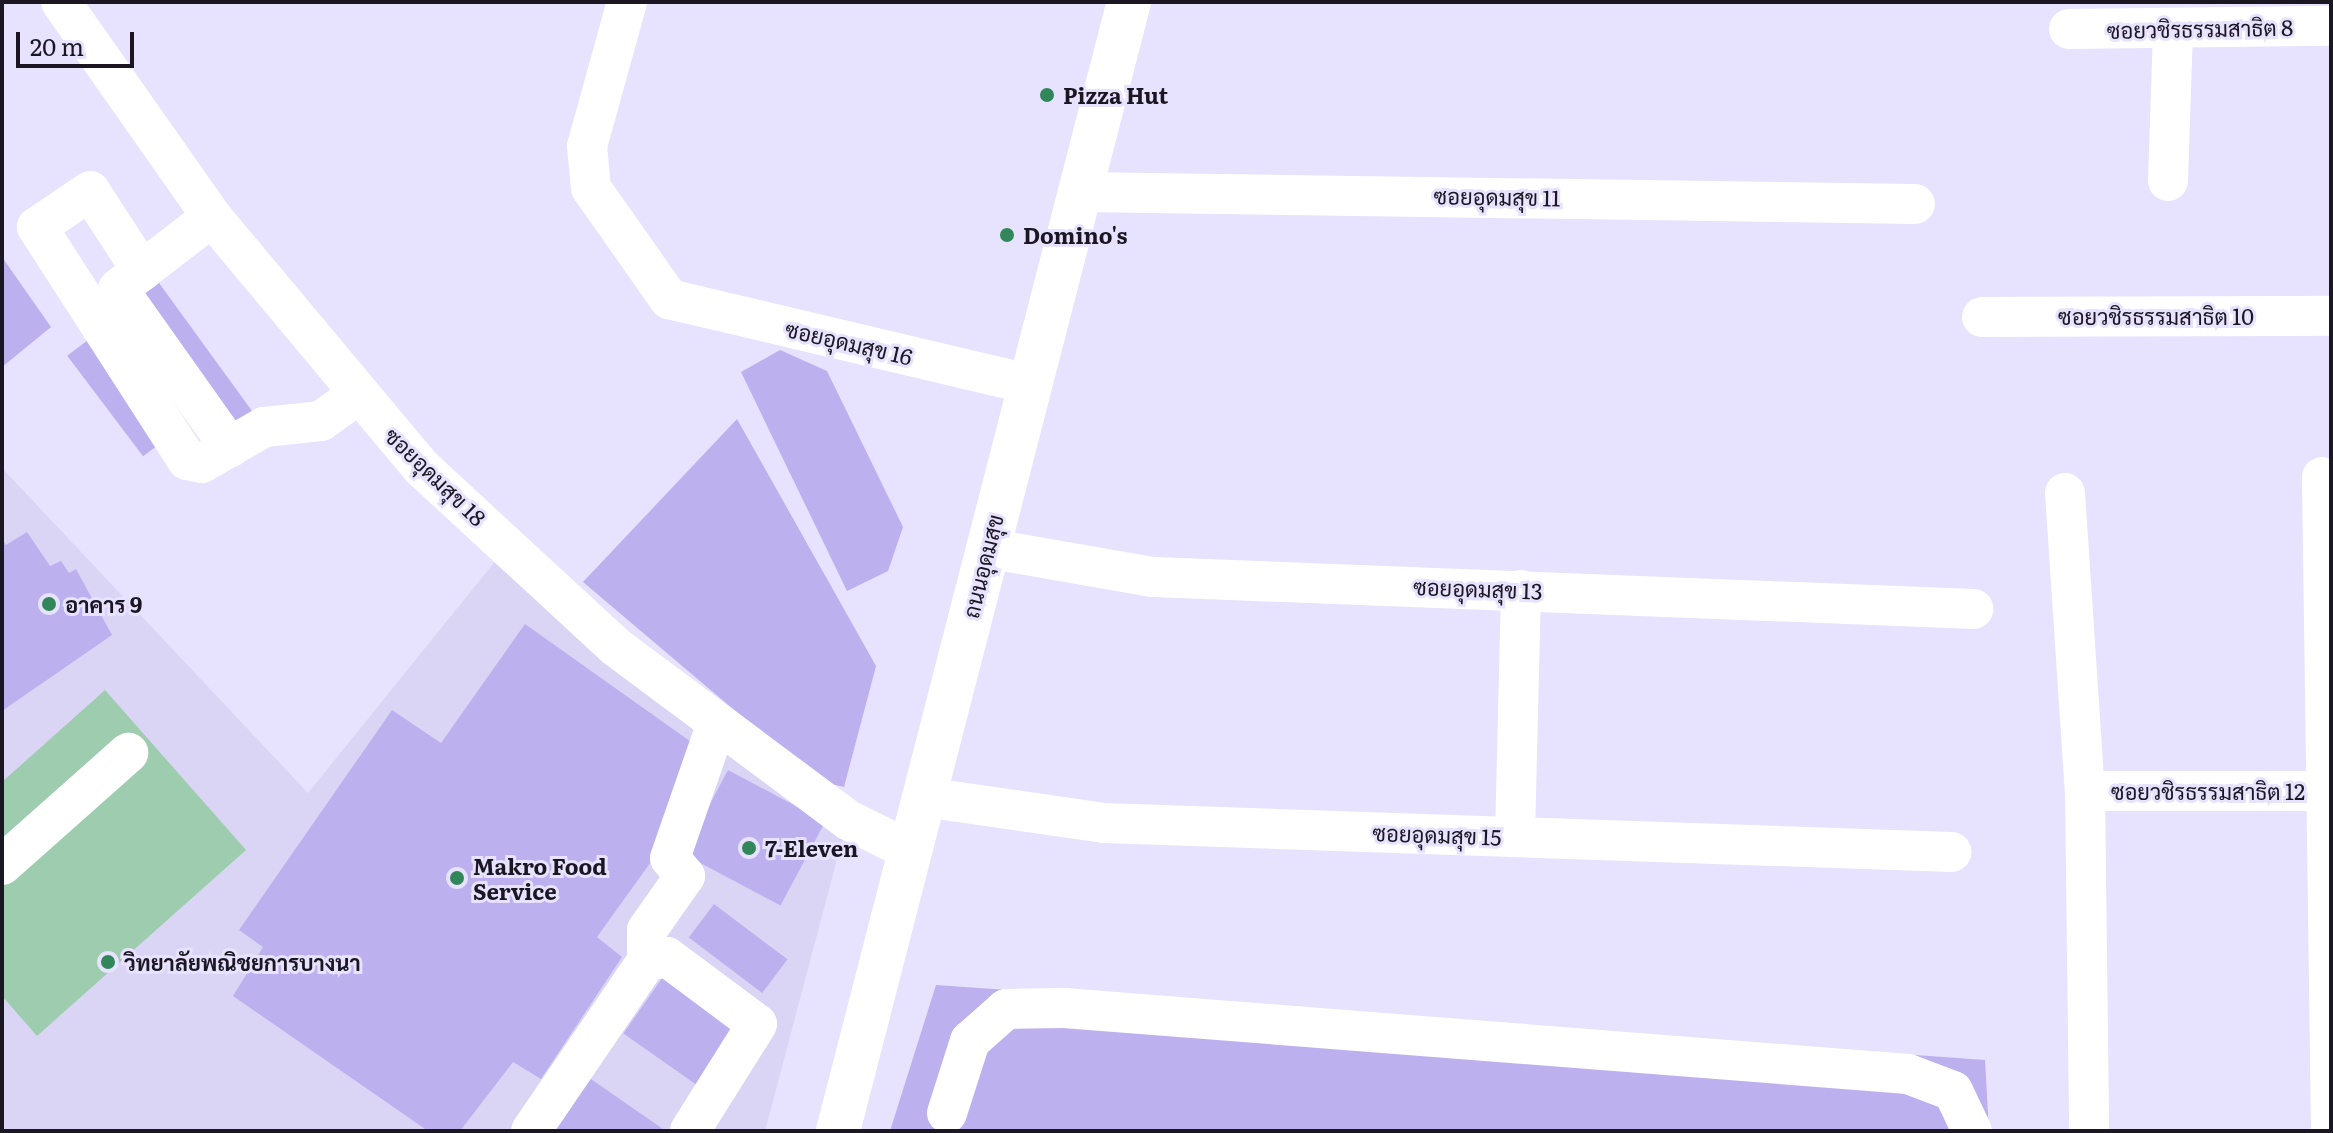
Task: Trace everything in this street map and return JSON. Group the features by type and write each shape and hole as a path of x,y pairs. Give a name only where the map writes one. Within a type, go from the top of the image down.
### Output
{"main road":[{"name":"ถนนอุดมสุข","path":"838,1131 1129,2"}],"street":[{"name":"ซอยอุดมสุข 18","path":"61,2 212,217 357,395 422,468 616,647 848,820 909,850"},
{"name":"ซอยอุดมสุข 16","path":"627,2 587,146 591,188 669,299 1029,384"},
{"name":"ซอยวชิรธรรมสาธิต 8","path":"2069,29 2331,26"},
{"path":"2168,181 2173,30"},
{"name":"ซอยอุดมสุข 11","path":"1079,192 1915,204"},
{"path":"212,217 117,290 187,460 202,463 264,427 321,421 357,395"},
{"name":"ซอยวชิรธรรมสาธิต 10","path":"1982,317 2331,316"},
{"path":"2322,477 2331,1131"},
{"path":"2065,493 2085,791 2089,1131"},
{"name":"ซอยอุดมสุข 13","path":"986,548 1153,577 1973,609"},
{"path":"1515,836 1521,590"},
{"path":"531,1131 647,961 647,930 685,876 670,858 717,723"},
{"path":"2,865 128,753"},
{"name":"ซอยวชิรธรรมสาธิต 12","path":"2085,791 2328,791"},
{"name":"ซอยอุดมสุข 15","path":"924,797 1104,823 1952,852"},
{"path":"647,961 667,957 757,1024 690,1131"},
{"path":"947,1113 970,1041 1006,1009 1064,1008 1908,1074 1953,1091 1972,1131"}],"shaded area":[{"path":"2,468 308,793 497,559 844,833 765,1131 2,1131"}],"green space":[{"path":"105,690 246,850 37,1036 2,996 2,782"}],"building":[{"path":"2,257 51,327 2,367"},
{"path":"159,283 258,419 233,437 134,301"},
{"path":"92,337 168,438 143,456 67,356"},
{"path":"780,350 827,371 903,527 888,571 847,591 741,372"},
{"path":"737,419 876,666 844,787 818,781 583,582"},
{"name":"อาคาร 9","path":"27,532 50,566 61,561 69,573 76,569 112,635 2,711 2,540 6,545"},
{"name":"Makro Food Service","path":"525,624 694,744 676,827 597,937 622,957 541,1079 513,1062 460,1131 428,1131 233,996 263,947 239,930 392,710 441,743"},
{"path":"728,770 825,822 781,906 683,854"},
{"path":"714,904 787,959 762,993 689,938"},
{"path":"663,977 737,1029 697,1085 623,1034"},
{"path":"936,985 1985,1060 1989,1131 890,1131"},
{"path":"588,1077 663,1129 551,1131"}],"place":[{"name":"Pizza Hut","path":"1047,95"},
{"name":"Domino's","path":"1007,235"},
{"name":"อาคาร 9","path":"49,604"},
{"name":"7-Eleven","path":"749,848"},
{"name":"Makro Food Service","path":"457,878"},
{"name":"วิทยาลัยพณิชยการบางนา","path":"108,962"}]}
